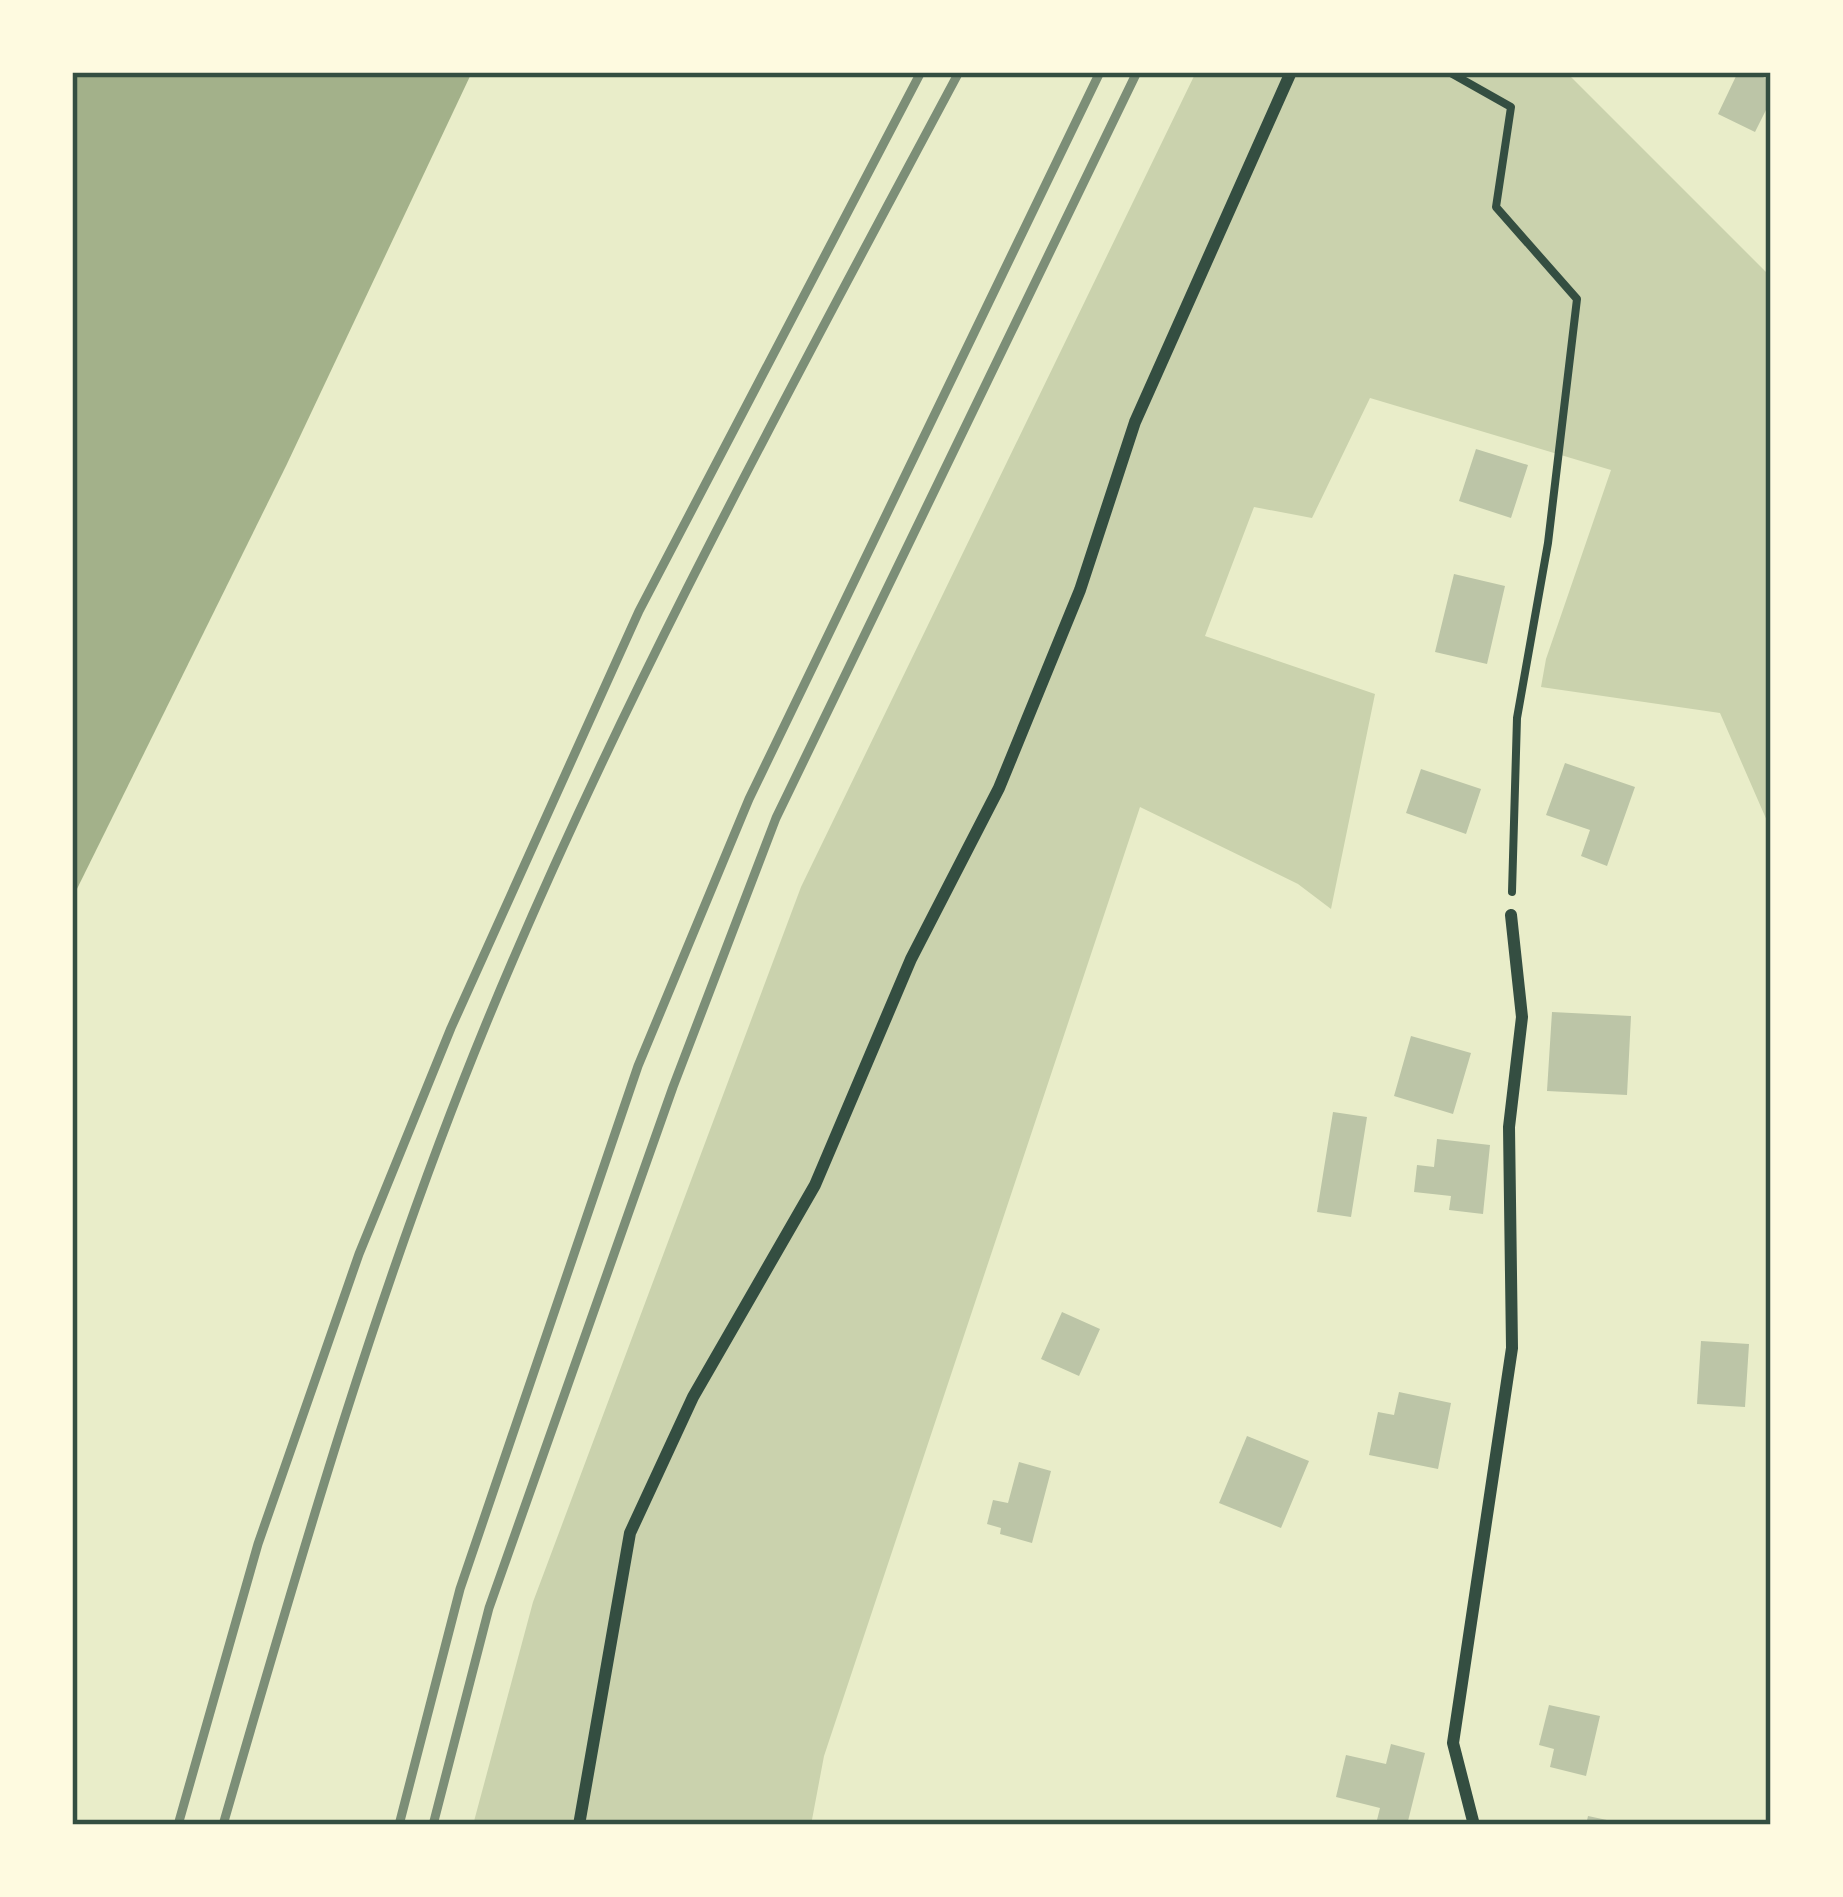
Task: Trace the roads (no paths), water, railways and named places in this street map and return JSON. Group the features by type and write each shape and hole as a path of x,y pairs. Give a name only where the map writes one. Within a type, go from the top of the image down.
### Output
{"street":[{"path":"579,1825 630,1533 693,1397 815,1185 911,959 999,788 1080,590 1135,422 1291,72"},
{"path":"1474,1825 1453,1743 1512,1348 1509,1126 1522,1017 1511,915"}],"railway":[{"path":"178,1825 258,1544 359,1254 451,1028 639,611 921,72"},
{"path":"223,1825 376,1321 486,1024 651,661 959,72"},
{"path":"399,1825 460,1589 638,1066 749,799 1100,72"},
{"path":"433,1825 489,1608 673,1087 776,818 1137,72"}]}
